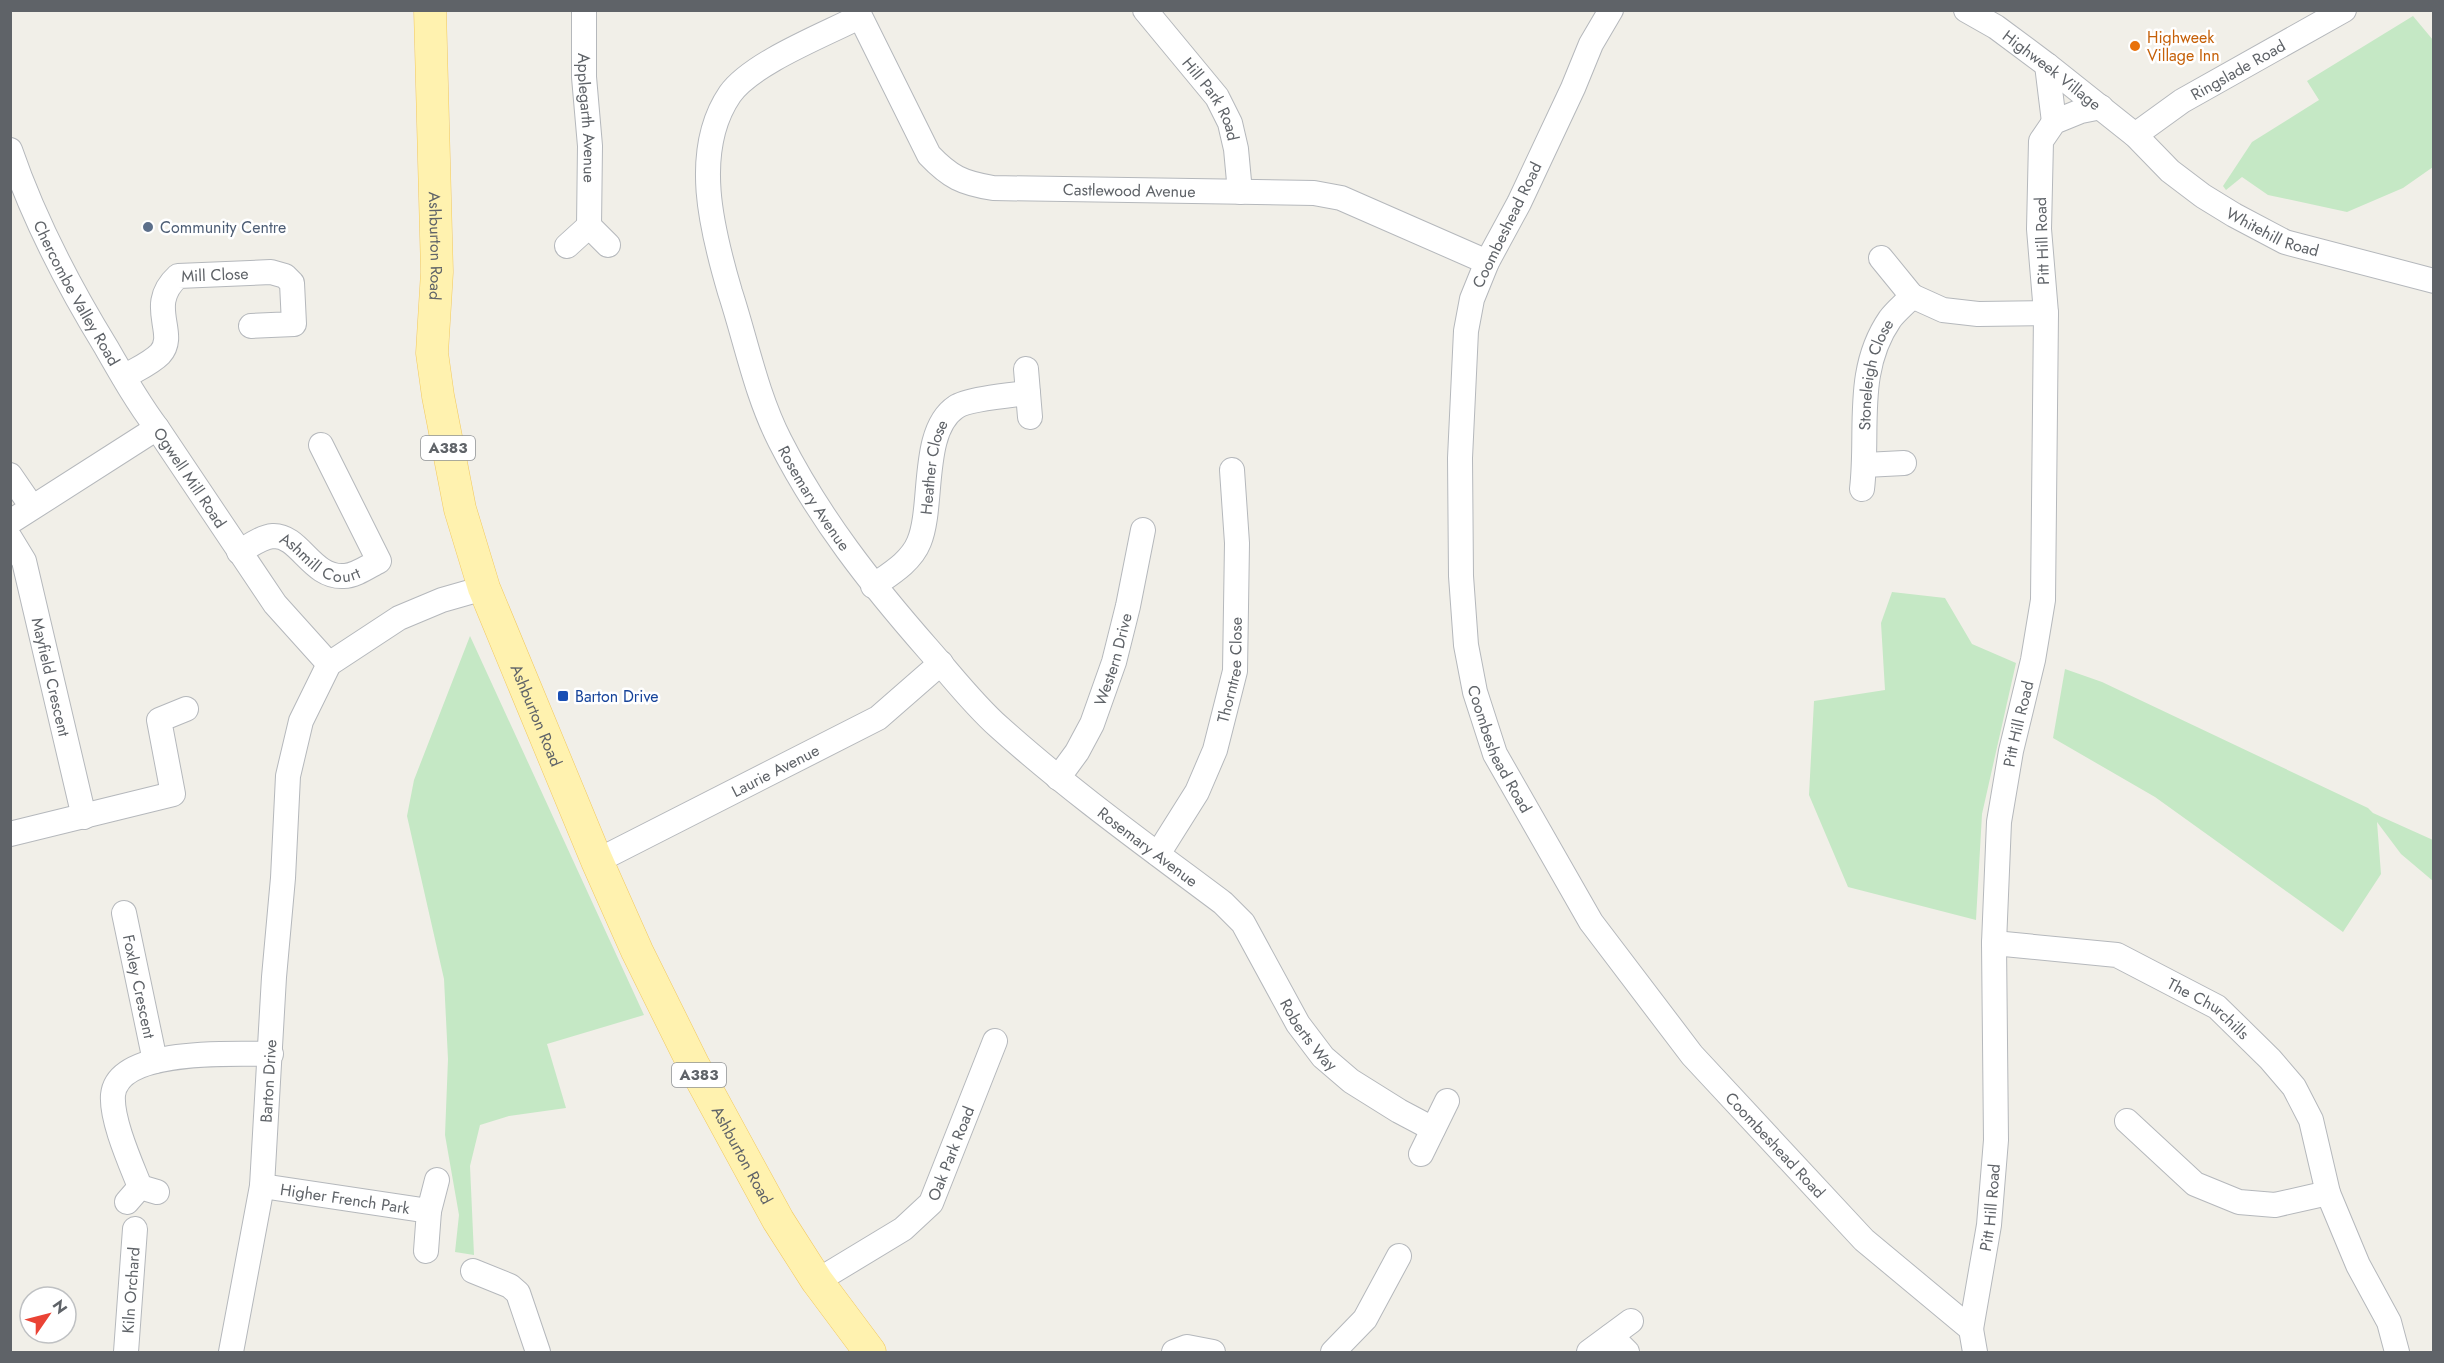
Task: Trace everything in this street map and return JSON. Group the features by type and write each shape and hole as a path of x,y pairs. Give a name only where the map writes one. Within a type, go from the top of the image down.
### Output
{"main road":[{"name":"Ashburton Road","path":"430,10 437,272 432,353 460,509 484,588 597,861 637,951 694,1066 778,1220 817,1281 870,1353"}],"street":[{"name":"Applegarth Avenue","path":"584,10 584,77 590,146 589,226"},
{"name":"Coombeshead Road","path":"1611,10 1591,44 1573,88 1519,203 1487,262 1472,299 1466,331 1460,458 1461,576 1466,645 1475,692 1495,754 1591,922 1692,1055 1864,1240 1971,1329"},
{"name":"Highweek Village","path":"1966,10 1996,27 2047,64 2135,135"},
{"name":"Ringslade Road","path":"2135,135 2182,101 2344,10"},
{"name":"Castlewood Avenue","path":"858,14 929,155 946,172 967,184 993,188 1314,193 1341,198 1487,262"},
{"name":"Rosemary Avenue","path":"858,14 751,74 731,93 718,118 711,148 708,181 713,226 721,262 768,413 779,439 836,537 873,586 996,724 1058,778 1223,903"},
{"name":"Hill Park Road","path":"1155,14 1217,97 1230,123 1236,149 1240,192"},
{"path":"2047,64 2054,122 2101,107"},
{"name":"Pitt Hill Road","path":"1971,1329 1989,1225 1996,1140 1994,943 1999,822 2011,751 2033,660 2043,600 2046,313 2039,229 2042,141 2054,122"},
{"name":"Whitehill Road","path":"2135,135 2170,171 2203,196 2285,242 2433,281"},
{"name":"Chercombe Valley Road","path":"10,150 22,186 80,304 157,428"},
{"path":"567,246 589,226 608,245"},
{"path":"1881,258 1912,296 1943,310 1978,314 2046,313"},
{"name":"Mill Close","path":"124,377 161,353 166,337 162,306 164,293 178,276 271,272 285,276 292,283 294,324 251,326"},
{"name":"Stoneleigh Close","path":"1862,489 1865,465 1863,405 1866,376 1878,339 1891,317 1912,296"},
{"name":"Heather Close","path":"873,586 905,562 919,543 934,446 943,422 956,407 1027,381 1030,417"},
{"name":"Ogwell Mill Road","path":"10,522 157,428 275,604 329,664"},
{"name":"Ashmill Court","path":"239,552 259,540 273,536 288,540 325,573 346,576 379,561 321,445"},
{"path":"1865,465 1904,463"},
{"name":"Thorntree Close","path":"1158,854 1202,782 1215,750 1235,670 1237,543 1232,470"},
{"path":"10,475 32,507"},
{"name":"Western Drive","path":"1058,778 1077,753 1092,724 1114,662 1128,606 1142,529"},
{"name":"Mayfield Crescent","path":"10,538 24,561 84,817"},
{"path":"329,664 399,618 442,600 484,588"},
{"name":"Laurie Avenue","path":"597,861 878,718 940,663"},
{"name":"Barton Drive","path":"231,1353 262,1186 288,776 301,721 329,664"},
{"path":"10,834 173,794 159,720 186,709"},
{"name":"Roberts Way","path":"1223,903 1243,923 1298,1024 1323,1057 1351,1081 1399,1111 1433,1128"},
{"name":"Foxley Crescent","path":"124,913 155,1061"},
{"name":"The Churchills","path":"1994,943 2117,956 2217,1007 2270,1059 2294,1087 2311,1120 2328,1193 2358,1265 2389,1322 2397,1353"},
{"name":"Oak Park Road","path":"817,1281 903,1229 931,1203 995,1041"},
{"name":"Foxley Crescent","path":"141,1194 120,1135 113,1097 116,1083 127,1072 155,1061 208,1053 271,1054"},
{"path":"1420,1154 1447,1101"},
{"path":"2127,1121 2196,1184 2239,1202 2275,1205 2328,1193"},
{"name":"Higher French Park","path":"426,1251 429,1211 437,1180"},
{"name":"Higher French Park","path":"262,1186 429,1211"},
{"name":"Kiln Orchard","path":"126,1353 135,1229"},
{"path":"1333,1353 1365,1319 1399,1256"},
{"path":"473,1271 510,1286 518,1293 538,1353"},
{"path":"1589,1353 1619,1344 1631,1321"},
{"path":"1971,1329 1975,1353"},
{"path":"1174,1353 1186,1347 1213,1353"}],"green space":[{"path":"2413,16 2433,40 2433,167 2403,188 2347,212 2268,195 2242,177 2226,190 2223,186 2252,142 2319,100 2307,81"},
{"path":"1892,592 1945,598 1972,644 2016,663 1982,814 1976,920 1848,887 1809,795 1814,701 1885,690 1881,623"},
{"path":"470,636 644,1015 547,1044 566,1108 509,1116 480,1125 470,1166 474,1255 455,1252 459,1215 445,1135 448,1059 444,979 407,816 414,780"},
{"path":"2065,669 2102,682 2433,840 2433,881 2401,854 2377,822 2381,874 2343,932 2155,797 2053,738"}],"place":[{"name":"Highweek Village Inn","path":"2135,46"},
{"name":"Community Centre","path":"148,227"},
{"name":"Barton Drive","path":"563,696"}]}
